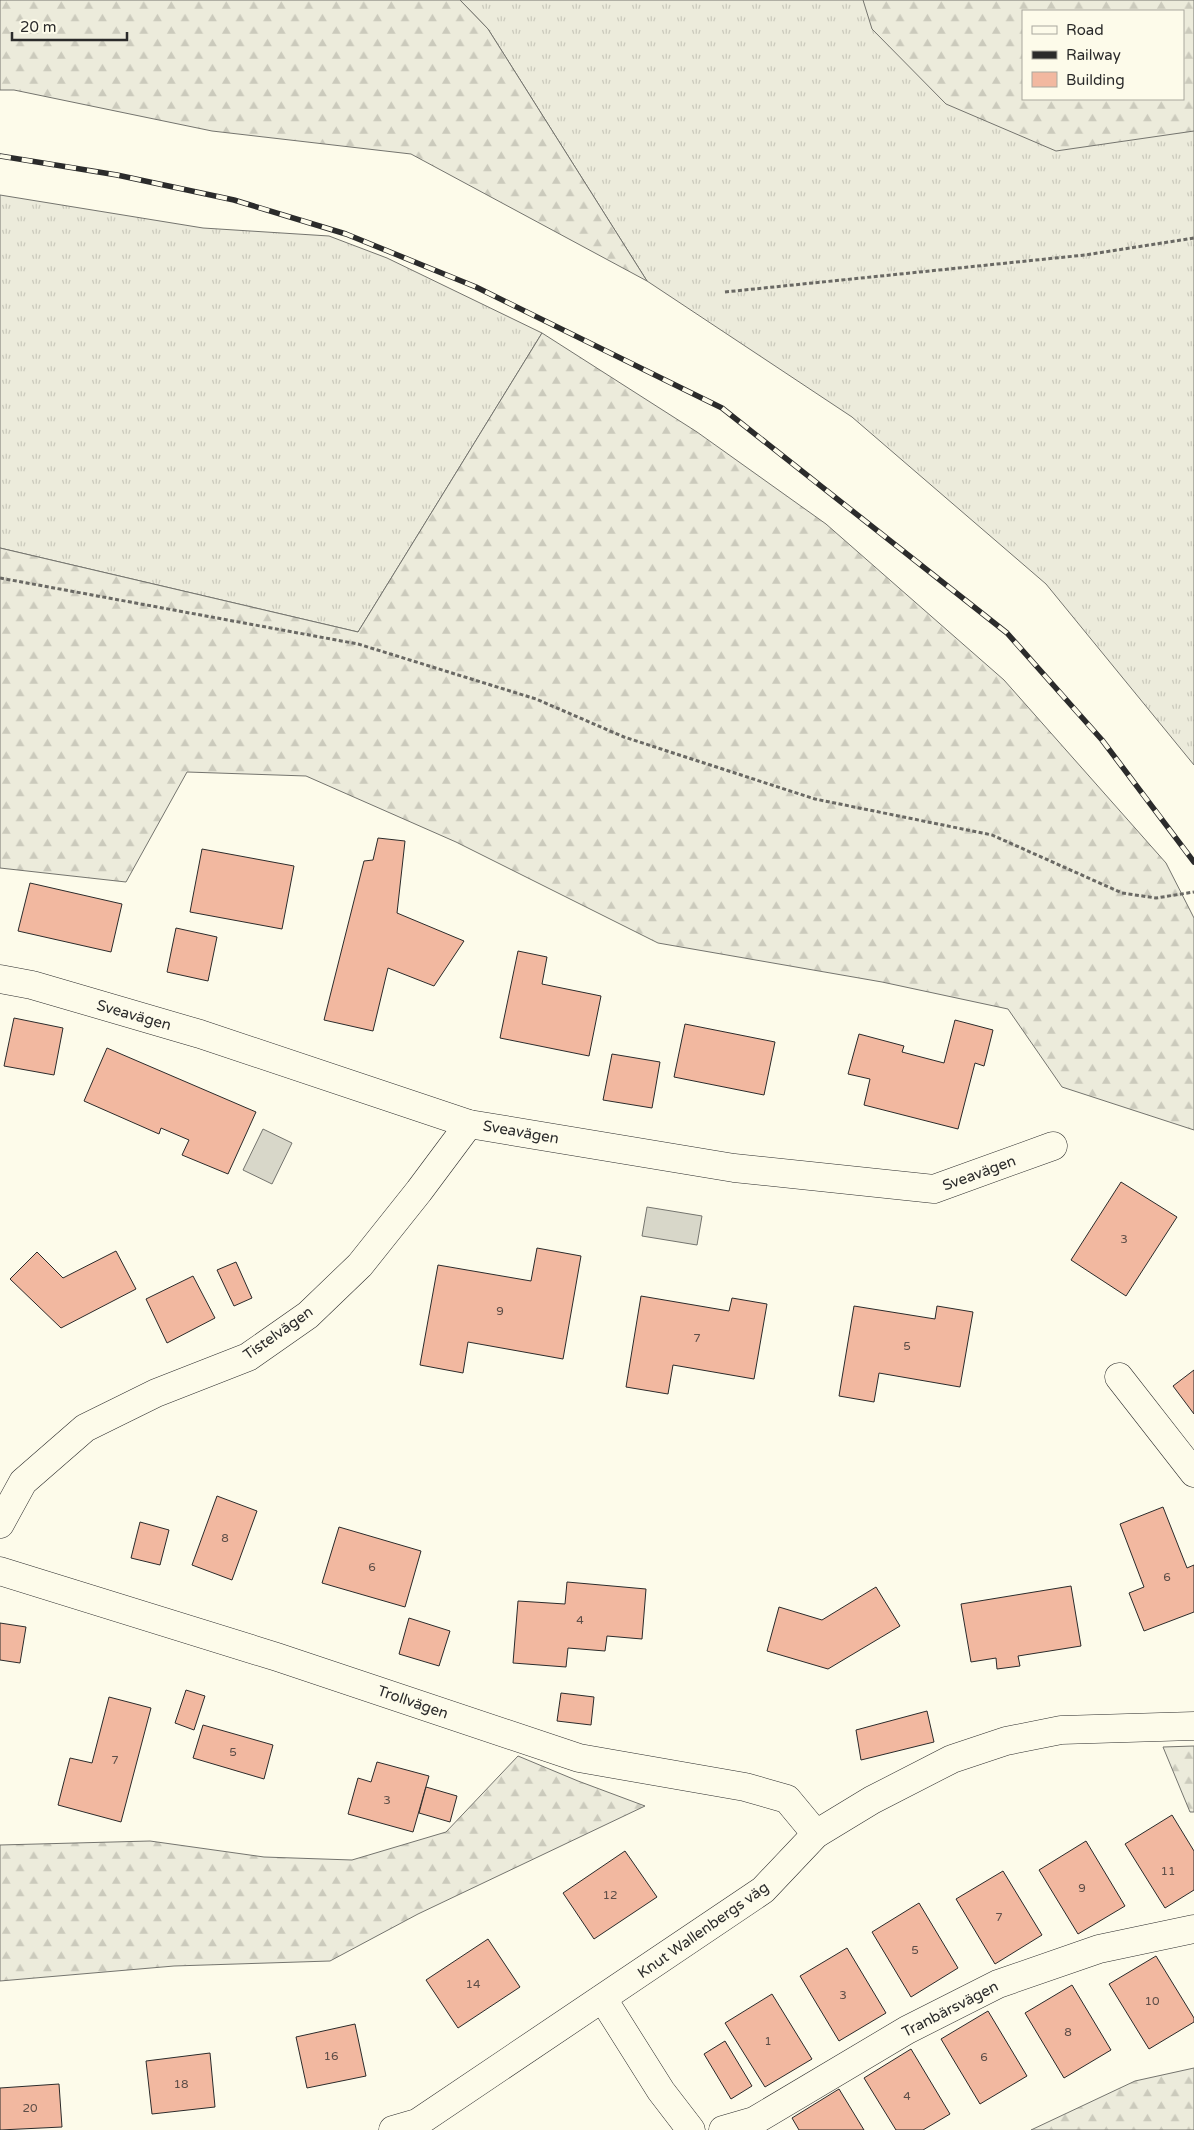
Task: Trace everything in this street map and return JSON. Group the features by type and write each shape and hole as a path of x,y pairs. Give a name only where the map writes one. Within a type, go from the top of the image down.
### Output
{"street":[{"name":"Sveavägen","path":"0,979 32,985 200,1034 469,1124 734,1168 934,1189 1053,1146"},
{"name":"Tistelvägen","path":"0,1524 23,1482 86,1428 156,1393 248,1357 308,1315 360,1265 469,1124"},
{"path":"1119,1377 1194,1473"},
{"name":"Trollvägen","path":"0,1571 277,1657 579,1758 745,1787 787,1799 816,1834"},
{"name":"Knut Wallenbergs väg","path":"410,2128 763,1890 816,1834 872,1800 952,1758 1006,1741 1061,1730 1194,1726"},
{"name":"Tranbärsvägen","path":"723,2130 754,2121 907,2030 998,1984 1099,1950 1194,1929"},
{"path":"603,1999 661,2092 691,2130"}],"path":[{"path":"725,292 1085,256 1194,238"},
{"path":"0,578 358,644 536,699 624,737 815,799 992,834 1122,894 1156,898 1194,892"}],"green space":[{"path":"0,0 460,0 488,29 647,281 411,154 212,131 14,90 0,90"},
{"path":"460,0 1194,0 1194,765 1046,584 852,417 647,281 488,29"},
{"path":"863,0 1194,0 1194,131 1056,151 946,104 872,29"},
{"path":"0,195 203,228 329,236 387,258 542,333 358,632 0,548"},
{"path":"542,333 697,432 826,524 1004,680 1166,863 1194,918 1194,1130 1062,1087 1008,1009 882,982 658,943 456,842 306,776 187,772 126,882 0,868 0,548 358,632"},
{"path":"1194,1746 1194,1812 1190,1812 1163,1747"},
{"path":"518,1756 645,1806 418,1914 330,1961 174,1966 0,1981 0,1845 150,1841 264,1857 352,1860 446,1832"},
{"path":"1194,2068 1194,2130 1031,2130 1135,2081"}],"shaded area":[{"path":"263,1129 292,1143 272,1184 243,1170"},
{"path":"647,1207 702,1216 697,1245 642,1236"}],"building":[{"path":"378,838 405,841 397,913 464,941 434,986 388,968 373,1031 324,1020 364,861 373,860"},
{"path":"202,849 294,866 282,929 190,912"},
{"path":"30,883 122,904 111,952 18,931"},
{"path":"176,928 217,937 208,981 167,972"},
{"path":"518,951 547,957 542,984 601,996 589,1056 500,1038"},
{"path":"14,1018 63,1028 54,1075 4,1066"},
{"path":"955,1020 993,1030 984,1066 975,1063 958,1129 864,1105 870,1079 848,1074 859,1034 904,1046 902,1052 944,1063"},
{"path":"685,1024 775,1042 764,1095 674,1077"},
{"path":"107,1048 256,1112 228,1174 182,1155 189,1140 161,1128 159,1134 84,1101"},
{"path":"612,1054 660,1062 652,1108 603,1100"},
{"path":"1121,1182 1177,1217 1126,1296 1071,1260"},
{"path":"537,1248 581,1256 563,1359 468,1342 463,1373 420,1365 438,1265 531,1281"},
{"path":"116,1251 136,1289 61,1328 10,1279 37,1252 63,1278"},
{"path":"236,1262 252,1298 234,1306 217,1270"},
{"path":"193,1276 215,1318 167,1343 146,1299"},
{"path":"641,1296 729,1311 732,1298 767,1304 754,1379 673,1365 668,1394 626,1387"},
{"path":"854,1306 935,1319 937,1306 973,1312 960,1387 879,1373 874,1402 839,1396"},
{"path":"1194,1370 1194,1414 1173,1386"},
{"path":"217,1496 257,1511 232,1580 192,1565"},
{"path":"1163,1507 1187,1568 1194,1565 1194,1612 1144,1631 1129,1593 1144,1587 1120,1524"},
{"path":"140,1522 169,1530 160,1565 131,1558"},
{"path":"339,1527 421,1551 405,1607 322,1583"},
{"path":"567,1582 646,1589 642,1639 607,1636 605,1651 568,1648 566,1667 513,1663 518,1601 565,1604"},
{"path":"1071,1586 1081,1646 1018,1656 1020,1666 997,1669 996,1658 971,1662 961,1604"},
{"path":"876,1587 900,1626 828,1669 767,1651 779,1607 822,1620"},
{"path":"409,1618 450,1631 439,1666 399,1654"},
{"path":"0,1623 26,1627 20,1663 0,1660"},
{"path":"186,1690 205,1696 194,1730 175,1723"},
{"path":"561,1693 594,1697 591,1725 557,1721"},
{"path":"109,1697 151,1708 121,1822 58,1805 70,1758 92,1763"},
{"path":"927,1711 934,1742 861,1760 856,1730"},
{"path":"203,1725 273,1745 264,1779 193,1758"},
{"path":"377,1762 429,1776 413,1832 348,1814 358,1778 371,1782"},
{"path":"426,1787 457,1796 450,1822 419,1813"},
{"path":"1172,1815 1194,1851 1194,1890 1165,1908 1125,1844"},
{"path":"1086,1841 1125,1906 1078,1934 1039,1870"},
{"path":"625,1851 657,1897 594,1939 563,1893"},
{"path":"1003,1871 1042,1935 995,1964 956,1899"},
{"path":"919,1903 958,1968 911,1997 872,1932"},
{"path":"488,1939 520,1987 458,2028 426,1980"},
{"path":"847,1948 886,2013 839,2041 800,1976"},
{"path":"1156,1956 1194,2018 1194,2022 1149,2049 1109,1984"},
{"path":"1072,1985 1111,2050 1064,2078 1025,2013"},
{"path":"772,1994 812,2059 765,2087 725,2023"},
{"path":"988,2011 1027,2076 980,2104 941,2039"},
{"path":"355,2024 366,2076 307,2088 296,2037"},
{"path":"725,2041 752,2086 731,2099 704,2054"},
{"path":"911,2049 950,2114 923,2130 896,2130 864,2078"},
{"path":"210,2053 215,2107 152,2114 146,2061"},
{"path":"59,2084 62,2127 0,2130 0,2088"},
{"path":"839,2089 864,2130 799,2130 792,2118"}],"railway":[{"path":"0,156 117,175 234,200 346,234 476,287 722,408 1007,633 1102,740 1194,862"}]}
